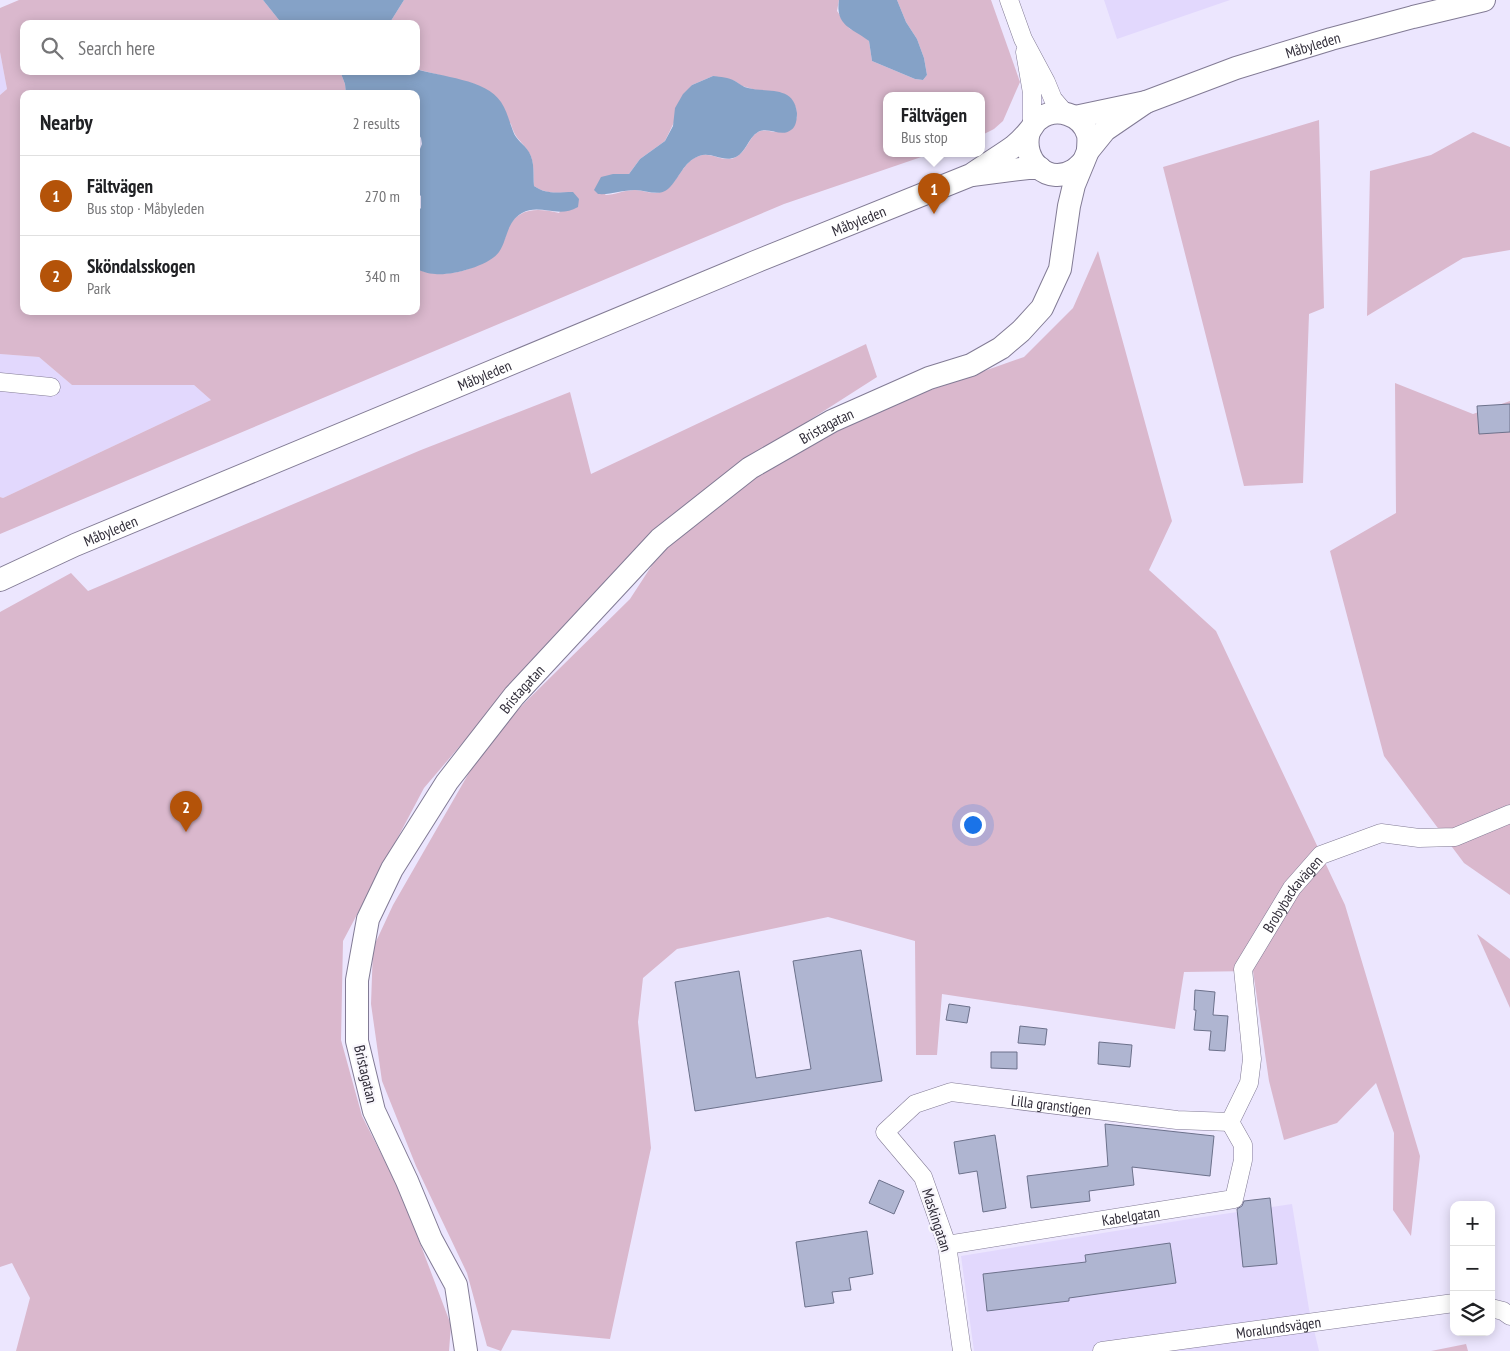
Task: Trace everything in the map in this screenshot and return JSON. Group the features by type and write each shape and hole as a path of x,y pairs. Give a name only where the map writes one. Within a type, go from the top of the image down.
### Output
{"street":[{"path":"1009,0 1022,39 1032,93 1031,129 1027,148 1030,158 1044,171"},
{"name":"Måbyleden","path":"0,580 76,545 755,262 971,175 1014,146 1031,129 1036,120 1044,115 1054,112 1070,115 1146,102 1236,68 1331,39 1484,0"},
{"path":"1022,39 1046,82 1053,99 1083,125 1088,136 1086,156"},
{"name":"Måbyleden","path":"971,175 1028,168 1059,175 1073,171 1105,130 1146,102"},
{"name":"Bristagatan","path":"466,1351 456,1285 431,1239 408,1182 374,1111 357,1041 357,980 368,918 392,869 447,782 514,696 660,539 750,468 832,421 929,378 971,365 1001,348 1021,331 1042,308 1060,269 1074,185 1086,156"},
{"name":"Bristagatan","path":"1044,171 1056,190 1062,206 1065,235"},
{"path":"0,382 51,387"},
{"name":"Brobybackavägen","path":"1230,1122 1249,1083 1252,1060 1243,969 1292,888 1321,855 1381,833 1419,838 1455,838 1510,814"},
{"name":"Lilla granstigen","path":"885,1132 915,1104 951,1092 1178,1120 1230,1122"},
{"name":"Kabelgatan","path":"947,1245 1234,1199 1243,1160 1243,1145 1230,1122"},
{"name":"Maskingatan","path":"885,1132 923,1177 947,1245 962,1351"},
{"name":"Moralundsvägen","path":"1102,1351 1450,1304"},
{"path":"1495,1309 1504,1311 1510,1316"}],"shaded area":[{"path":"19,0 263,0 279,20 20,20 20,75 342,75 346,90 20,90 20,315 420,315 420,270 444,274 459,272 473,267 502,243 512,221 518,216 537,210 559,213 573,193 548,192 534,186 533,163 530,155 516,136 511,124 474,84 420,70 420,20 392,20 404,0 839,0 837,11 850,29 858,32 869,41 872,61 915,79 923,80 927,75 924,58 917,39 906,22 897,0 991,0 1020,82 1003,121 985,134 985,92 883,92 883,157 921,157 784,204 0,534 0,497 3,498 211,400 194,385 72,385 39,357 0,354 0,95 7,89 0,52 0,8","holes":["713,76 735,81 742,86 792,100 796,108 797,118 774,132 766,130 755,134 741,153 731,159 708,155 693,159 672,185 661,192 631,190 605,195 622,174 629,174 640,159 665,141 692,85"]},
{"path":"1104,0 1230,0 1117,39"},
{"path":"0,52 7,89 0,95"},
{"path":"1319,120 1324,308 1309,314 1303,483 1244,486 1163,167"},
{"path":"1473,132 1510,147 1510,250 1463,258 1367,316 1370,171 1431,155"},
{"path":"1098,251 1172,521 1149,570 1216,631 1345,905 1420,1156 1411,1236 1393,1210 1394,1133 1376,1083 1337,1123 1284,1140 1269,1081 1253,971 1184,972 1175,1029 942,994 937,1055 916,1055 915,941 828,917 677,949 643,978 638,1022 651,1148 610,1339 512,1330 501,1351 487,1346 467,1273 416,1166 382,1081 371,1004 373,948 393,905 489,738 630,599 669,539 778,455 908,398 1024,357 1073,308"},
{"path":"866,344 877,377 766,448 659,529 554,636 424,788 343,941 341,1040 362,1116 401,1193 451,1325 449,1351 16,1351 30,1298 12,1263 0,1267 0,612 71,573 88,591 421,450 570,392 591,474"},
{"path":"0,354 39,357 72,385 194,385 211,400 3,498 0,497"},
{"path":"1395,383 1473,414 1510,401 1510,895 1464,863 1384,756 1330,551 1396,513"},
{"path":"1477,934 1510,959 1510,1008"},
{"path":"1292,1204 1309,1309 1319,1351 974,1351 961,1256"},
{"path":"1466,1344 1468,1351 1431,1351"}],"water":[{"path":"263,0 404,0 392,20 279,20"},
{"path":"839,0 897,0 906,22 917,39 924,58 927,75 923,80 915,79 872,61 869,41 842,21 838,9"},
{"path":"420,70 462,80 485,88 501,102 514,134 531,156 534,186 548,192 573,192 579,199 578,207 563,212 529,210 522,213 510,226 499,252 479,266 460,272 442,274 430,274 420,270 420,149 422,144 420,136 420,90 346,90 342,75 420,75"},
{"path":"713,76 730,79 748,88 785,94 795,104 797,115 794,127 783,133 766,130 758,132 736,157 726,159 708,155 699,156 689,162 672,185 661,193 630,190 598,194 594,190 601,177 613,174 629,174 640,159 665,141 673,126 675,108 683,94 692,85"}],"building":[{"path":"1510,404 1510,432 1479,434 1477,406"},
{"path":"861,950 882,1081 695,1111 675,982 739,971 756,1078 811,1069 793,961"},
{"path":"1195,990 1215,992 1213,1015 1228,1016 1225,1051 1209,1050 1211,1031 1194,1030"},
{"path":"949,1004 970,1007 967,1023 946,1020"},
{"path":"1020,1026 1047,1029 1045,1045 1018,1043"},
{"path":"1099,1042 1132,1045 1130,1067 1098,1064"},
{"path":"991,1052 1017,1052 1017,1069 991,1068"},
{"path":"1105,1124 1214,1136 1210,1176 1132,1167 1134,1185 1089,1191 1090,1201 1031,1208 1027,1176 1108,1166"},
{"path":"995,1135 1006,1208 983,1212 977,1171 959,1174 954,1142"},
{"path":"879,1180 904,1191 894,1214 869,1203"},
{"path":"1270,1198 1277,1264 1243,1267 1237,1209 1242,1206 1244,1201"},
{"path":"867,1231 873,1274 849,1278 851,1290 832,1292 834,1303 805,1307 796,1242"},
{"path":"1170,1243 1176,1283 1069,1298 1069,1301 987,1311 983,1274 1086,1262 1085,1255"}],"place":[{"name":"Fältvägen","path":"934,214"},
{"name":"Sköndalsskogen","path":"186,832"}]}
